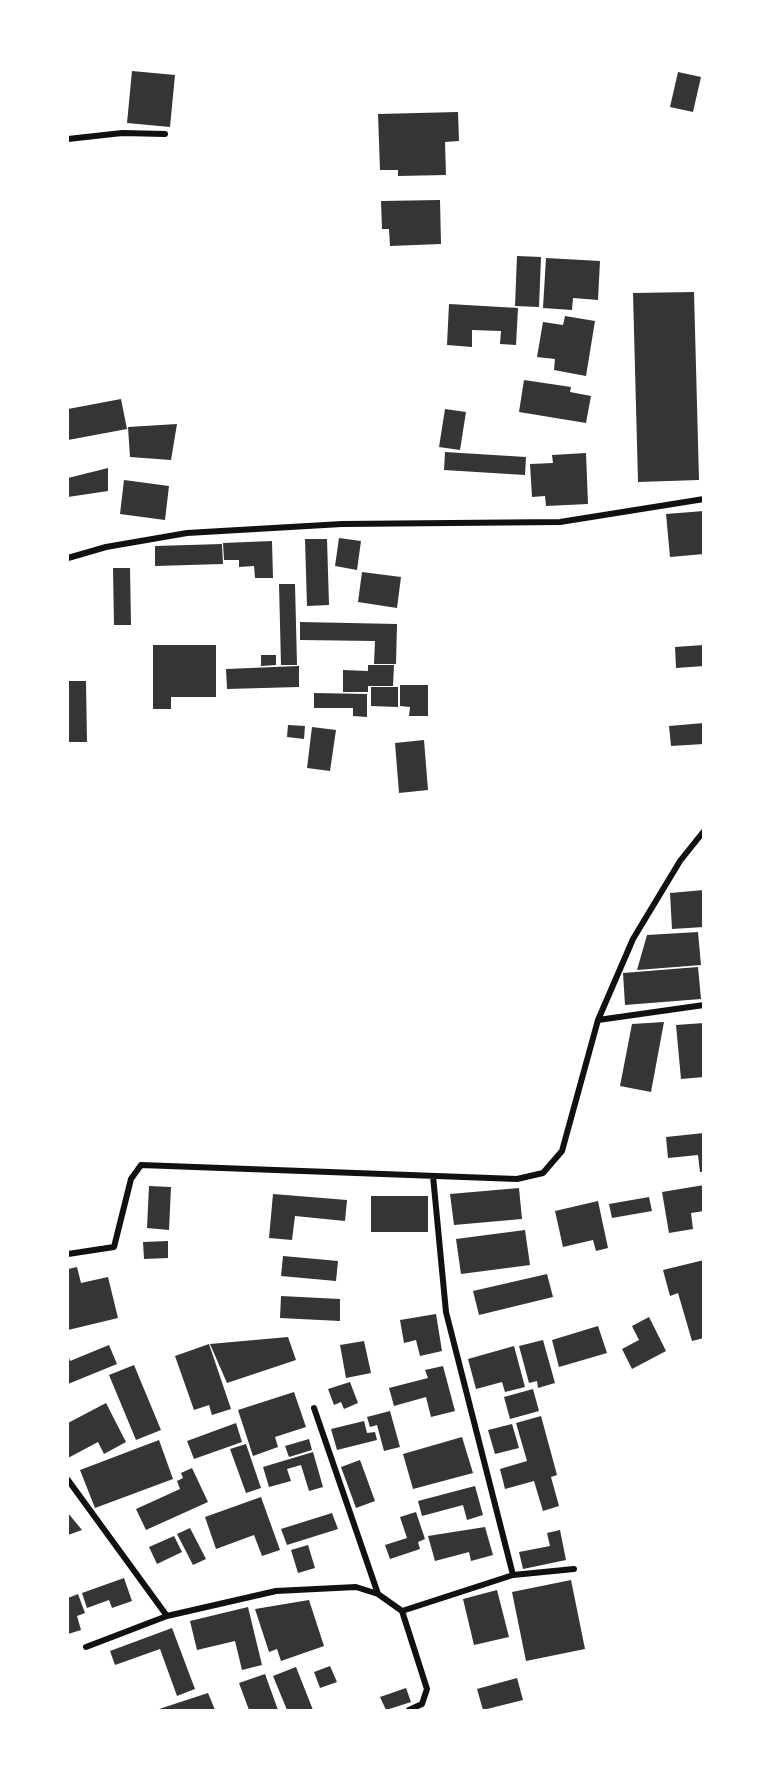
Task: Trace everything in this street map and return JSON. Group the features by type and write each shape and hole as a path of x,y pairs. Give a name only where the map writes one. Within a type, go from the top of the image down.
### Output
{"street":[{"path":"68,139 122,133 165,134"},
{"path":"68,558 106,547 187,533 342,524 560,522 704,499"},
{"path":"68,1254 114,1247 131,1179 141,1165 517,1179 543,1173 562,1151 598,1020 633,939 680,861 704,831"},
{"path":"598,1020 704,1005"},
{"path":"433,1176 446,1312 513,1575"},
{"path":"314,1408 378,1594"},
{"path":"68,1480 167,1616"},
{"path":"402,1611 513,1575 574,1569"},
{"path":"86,1647 167,1616 276,1591 356,1587 378,1594 402,1611 427,1689 422,1704 409,1710"}],"building":[{"path":"132,71 175,75 170,127 127,123"},
{"path":"678,72 701,77 693,112 670,107"},
{"path":"458,112 459,141 445,142 446,175 398,176 398,170 380,170 378,114"},
{"path":"440,200 441,244 390,246 389,229 382,229 381,201"},
{"path":"517,256 541,257 539,307 515,306"},
{"path":"546,258 600,261 598,300 573,298 572,310 543,308"},
{"path":"694,292 699,480 638,482 633,293"},
{"path":"449,304 518,308 516,345 500,344 501,331 472,330 472,347 447,345"},
{"path":"565,316 595,321 586,376 554,370 555,359 537,357 543,322 563,325"},
{"path":"524,380 571,387 570,392 591,396 586,423 519,412"},
{"path":"121,399 127,429 68,440 68,409"},
{"path":"445,409 466,412 460,450 439,447"},
{"path":"177,424 171,460 130,457 128,427"},
{"path":"445,452 526,457 525,475 444,470"},
{"path":"586,453 588,504 546,506 545,496 532,497 530,464 553,463 552,455"},
{"path":"108,468 108,491 68,497 68,478"},
{"path":"124,480 169,486 165,520 120,514"},
{"path":"704,511 704,554 670,557 666,514"},
{"path":"339,538 361,541 357,570 335,566"},
{"path":"305,539 327,539 329,605 307,606"},
{"path":"272,541 273,578 255,578 254,566 239,567 239,560 224,560 223,543"},
{"path":"222,544 223,564 155,566 155,546"},
{"path":"113,568 130,568 131,625 114,625"},
{"path":"362,572 401,577 397,608 358,602"},
{"path":"279,584 295,584 297,665 281,665"},
{"path":"300,622 397,624 396,664 374,664 375,641 300,640"},
{"path":"153,645 216,645 216,697 171,697 171,709 153,709"},
{"path":"704,645 704,666 676,668 675,647"},
{"path":"261,655 276,655 276,665 261,666"},
{"path":"368,665 394,665 393,686 368,686 368,692 343,692 343,670 368,671"},
{"path":"299,666 299,687 227,689 226,669"},
{"path":"68,681 86,681 87,742 68,742"},
{"path":"400,685 428,685 428,716 409,716 410,707 400,706"},
{"path":"371,687 398,687 398,707 371,706"},
{"path":"314,693 367,694 367,717 353,716 353,708 314,708"},
{"path":"704,723 704,744 671,746 669,726"},
{"path":"288,725 305,726 304,739 287,737"},
{"path":"312,727 336,730 330,771 307,768"},
{"path":"424,740 428,790 399,793 395,743"},
{"path":"704,890 704,927 672,929 670,893"},
{"path":"698,932 701,965 637,970 647,935"},
{"path":"698,967 701,999 625,1005 623,973"},
{"path":"664,1022 651,1092 620,1086 632,1024"},
{"path":"704,1023 704,1077 681,1079 676,1025"},
{"path":"704,1133 704,1172 700,1172 698,1155 668,1158 666,1137"},
{"path":"704,1185 704,1211 691,1213 693,1229 669,1233 662,1192"},
{"path":"149,1186 171,1187 169,1230 147,1228"},
{"path":"519,1188 522,1219 454,1225 450,1194"},
{"path":"273,1194 347,1200 345,1221 295,1216 292,1240 269,1238"},
{"path":"371,1196 428,1196 428,1232 371,1232"},
{"path":"649,1197 652,1211 612,1218 609,1204"},
{"path":"598,1201 608,1248 596,1251 593,1240 563,1247 555,1211"},
{"path":"525,1230 530,1265 461,1274 456,1239"},
{"path":"168,1241 168,1258 144,1259 143,1242"},
{"path":"283,1256 338,1261 336,1281 281,1276"},
{"path":"704,1260 704,1338 692,1341 678,1293 670,1296 663,1270"},
{"path":"77,1267 81,1283 108,1277 118,1318 68,1330 68,1269"},
{"path":"547,1274 553,1297 479,1315 473,1291"},
{"path":"281,1296 340,1299 340,1321 280,1318"},
{"path":"436,1314 442,1351 420,1356 416,1340 404,1343 400,1320"},
{"path":"649,1317 666,1351 632,1369 622,1349 639,1340 632,1326"},
{"path":"598,1326 607,1353 559,1367 552,1340"},
{"path":"288,1337 296,1360 227,1383 210,1344"},
{"path":"543,1340 555,1383 538,1388 537,1381 529,1383 519,1346"},
{"path":"364,1341 371,1373 346,1378 340,1345"},
{"path":"209,1344 231,1409 212,1415 209,1405 194,1410 175,1356"},
{"path":"109,1345 117,1364 68,1384 68,1354 70,1361"},
{"path":"514,1346 525,1387 505,1392 502,1382 476,1389 468,1359"},
{"path":"134,1365 161,1430 136,1440 109,1375"},
{"path":"443,1366 455,1411 431,1417 426,1397 394,1406 389,1388 428,1378 425,1370"},
{"path":"350,1382 358,1403 344,1409 341,1402 334,1405 328,1389"},
{"path":"533,1389 539,1411 510,1419 504,1397"},
{"path":"294,1392 306,1427 275,1437 278,1447 253,1456 238,1410"},
{"path":"106,1403 126,1442 104,1454 98,1442 68,1458 68,1423"},
{"path":"390,1411 400,1447 384,1451 377,1425 370,1427 367,1417"},
{"path":"541,1416 557,1475 551,1477 559,1506 543,1511 534,1481 505,1489 500,1469 527,1461 516,1423"},
{"path":"364,1421 367,1433 375,1432 377,1440 337,1450 331,1429"},
{"path":"236,1423 242,1442 194,1459 187,1441"},
{"path":"512,1424 519,1448 495,1454 488,1430"},
{"path":"462,1437 473,1473 413,1489 403,1454"},
{"path":"309,1439 312,1450 289,1457 285,1446"},
{"path":"159,1440 173,1479 95,1508 80,1470"},
{"path":"246,1444 261,1488 246,1493 230,1449"},
{"path":"313,1452 323,1487 309,1491 301,1465 287,1469 291,1481 269,1487 263,1467"},
{"path":"360,1460 375,1501 356,1508 341,1467"},
{"path":"192,1468 208,1502 146,1530 136,1509 180,1489 177,1481 183,1478 181,1473"},
{"path":"475,1486 483,1515 467,1520 463,1505 422,1516 418,1501"},
{"path":"261,1497 280,1550 262,1556 254,1535 216,1549 205,1517"},
{"path":"416,1512 425,1539 418,1542 420,1549 390,1559 385,1545 407,1538 400,1517"},
{"path":"68,1513 82,1530 68,1535"},
{"path":"332,1513 338,1529 287,1545 281,1529"},
{"path":"485,1527 493,1555 471,1561 469,1552 435,1561 428,1536"},
{"path":"190,1528 206,1559 193,1565 177,1534"},
{"path":"560,1530 566,1560 523,1569 519,1552 550,1546 547,1533"},
{"path":"174,1536 182,1552 157,1564 149,1547"},
{"path":"308,1545 315,1568 298,1573 291,1550"},
{"path":"124,1578 132,1601 112,1608 109,1600 87,1608 82,1593"},
{"path":"571,1580 585,1649 526,1661 512,1592"},
{"path":"497,1590 509,1637 474,1645 463,1599"},
{"path":"78,1594 85,1613 77,1616 81,1630 68,1634 68,1598"},
{"path":"309,1600 324,1646 281,1661 277,1649 269,1652 255,1609"},
{"path":"248,1607 262,1665 242,1670 235,1641 197,1650 190,1621"},
{"path":"172,1628 195,1689 177,1696 160,1649 115,1665 110,1651"},
{"path":"330,1666 337,1682 320,1688 314,1672"},
{"path":"296,1667 313,1710 287,1710 273,1676"},
{"path":"265,1674 278,1710 249,1710 239,1683"},
{"path":"517,1678 523,1700 483,1710 477,1689"},
{"path":"406,1688 411,1702 386,1710 380,1697"},
{"path":"208,1693 215,1710 156,1710"}]}
